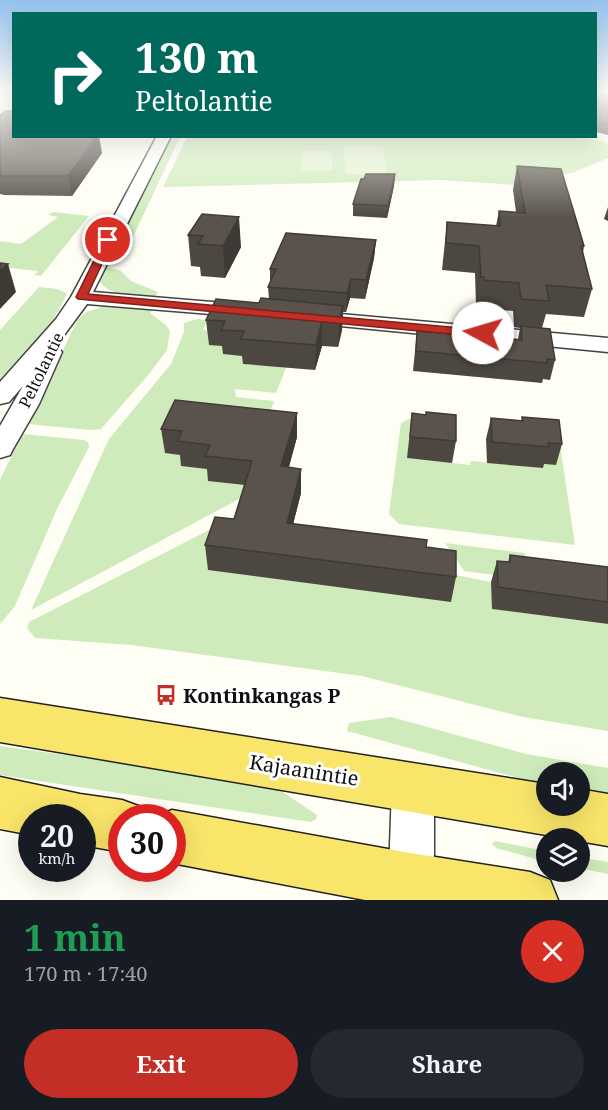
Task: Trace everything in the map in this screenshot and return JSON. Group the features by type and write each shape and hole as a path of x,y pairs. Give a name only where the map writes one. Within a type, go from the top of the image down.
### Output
{"main road":[{"name":"Kajaanintie","path":"0,720 608,820"},
{"path":"0,803 18,807"},
{"path":"186,839 410,890 530,900"}],"street":[{"name":"Peltolantie","path":"0,399 64,322 81,297 163,138"},
{"path":"81,297 266,313"},
{"path":"288,315 608,345"},
{"name":"Peltolantie","path":"0,449 27,404 64,322"},
{"path":"0,399 27,404"},
{"path":"410,890 413,789"}],"green space":[{"path":"169,138 180,138 123,258 116,262 107,262"},
{"path":"187,138 589,138 608,143 608,158 572,173 558,175 563,188 440,180 163,187"},
{"path":"344,146 383,146 387,175 345,174"},
{"path":"303,151 332,151 332,170 301,170"},
{"path":"53,212 89,216 41,276 34,275 38,271 0,267 0,241 21,244 58,217 48,215"},
{"path":"105,267 120,270 131,281 158,292 155,297 116,293 109,290 99,280"},
{"path":"39,287 58,289 67,294 52,322 0,385 0,330"},
{"path":"108,305 154,308 150,313 170,331 167,350 101,429 27,424 78,319 87,312"},
{"path":"197,319 249,324 248,326 206,323 203,330 215,331 227,346 245,356 243,364 263,366 294,348 276,393 235,389 236,397 274,401 263,433 165,422 160,431 179,434 186,455 182,466 251,471 241,498 31,610 109,439 171,364 184,332 184,323"},
{"path":"409,419 430,422 408,458 470,465 471,461 542,468 542,464 556,465 552,441 559,438 575,545 399,524 389,514 401,423"},
{"path":"22,434 84,440 88,442 89,447 57,509 15,606 0,624 0,480"},
{"path":"215,527 491,582 493,609 608,624 608,731 523,717 362,676 131,645 35,638 27,628 29,622"},
{"path":"445,543 525,553 525,579 464,571"},
{"path":"391,717 526,754 573,762 536,762 536,783 347,731 349,723"},
{"path":"0,746 256,781 280,790 317,815 316,819 311,822 0,775"},
{"path":"590,765 608,768 608,795 590,792"},
{"path":"495,841 536,849 536,859 496,848 492,844"},
{"path":"590,859 608,862 608,874 590,870"}],"building":[{"path":"0,134 12,134 12,138 96,138 68,176 0,176"},
{"path":"517,166 561,169 584,246 581,246 592,289 546,285 549,301 521,299 519,283 484,280 484,277 481,277 479,246 446,243 447,222 500,226 499,211 525,213"},
{"path":"366,174 395,174 388,206 353,204 361,179 364,179"},
{"path":"202,214 239,217 223,246 198,244 203,236 188,235"},
{"path":"286,233 376,240 366,280 351,279 347,293 268,287 276,269 270,269"},
{"path":"0,263 8,264 0,271"},
{"path":"261,298 343,306 339,322 322,321 316,345 241,339 244,331 221,330 225,321 206,320 216,299 259,303"},
{"path":"521,326 550,329 555,360 547,359 547,363 416,351 417,331 522,340"},
{"path":"175,400 297,413 281,466 301,469 287,523 427,540 426,547 456,551 456,577 205,545 215,517 234,519 252,461 205,456 210,445 178,441 182,431 161,429"},
{"path":"426,412 456,415 456,441 410,437 412,413 426,415"},
{"path":"522,417 559,420 562,444 548,443 549,447 492,442 491,418 523,421"},
{"path":"510,555 608,567 608,602 498,587 497,561 510,562"}],"place":[{"name":"Kontinkangas P","path":"166,695"}],"route":[{"path":"108,240 81,297 483,333"}]}
